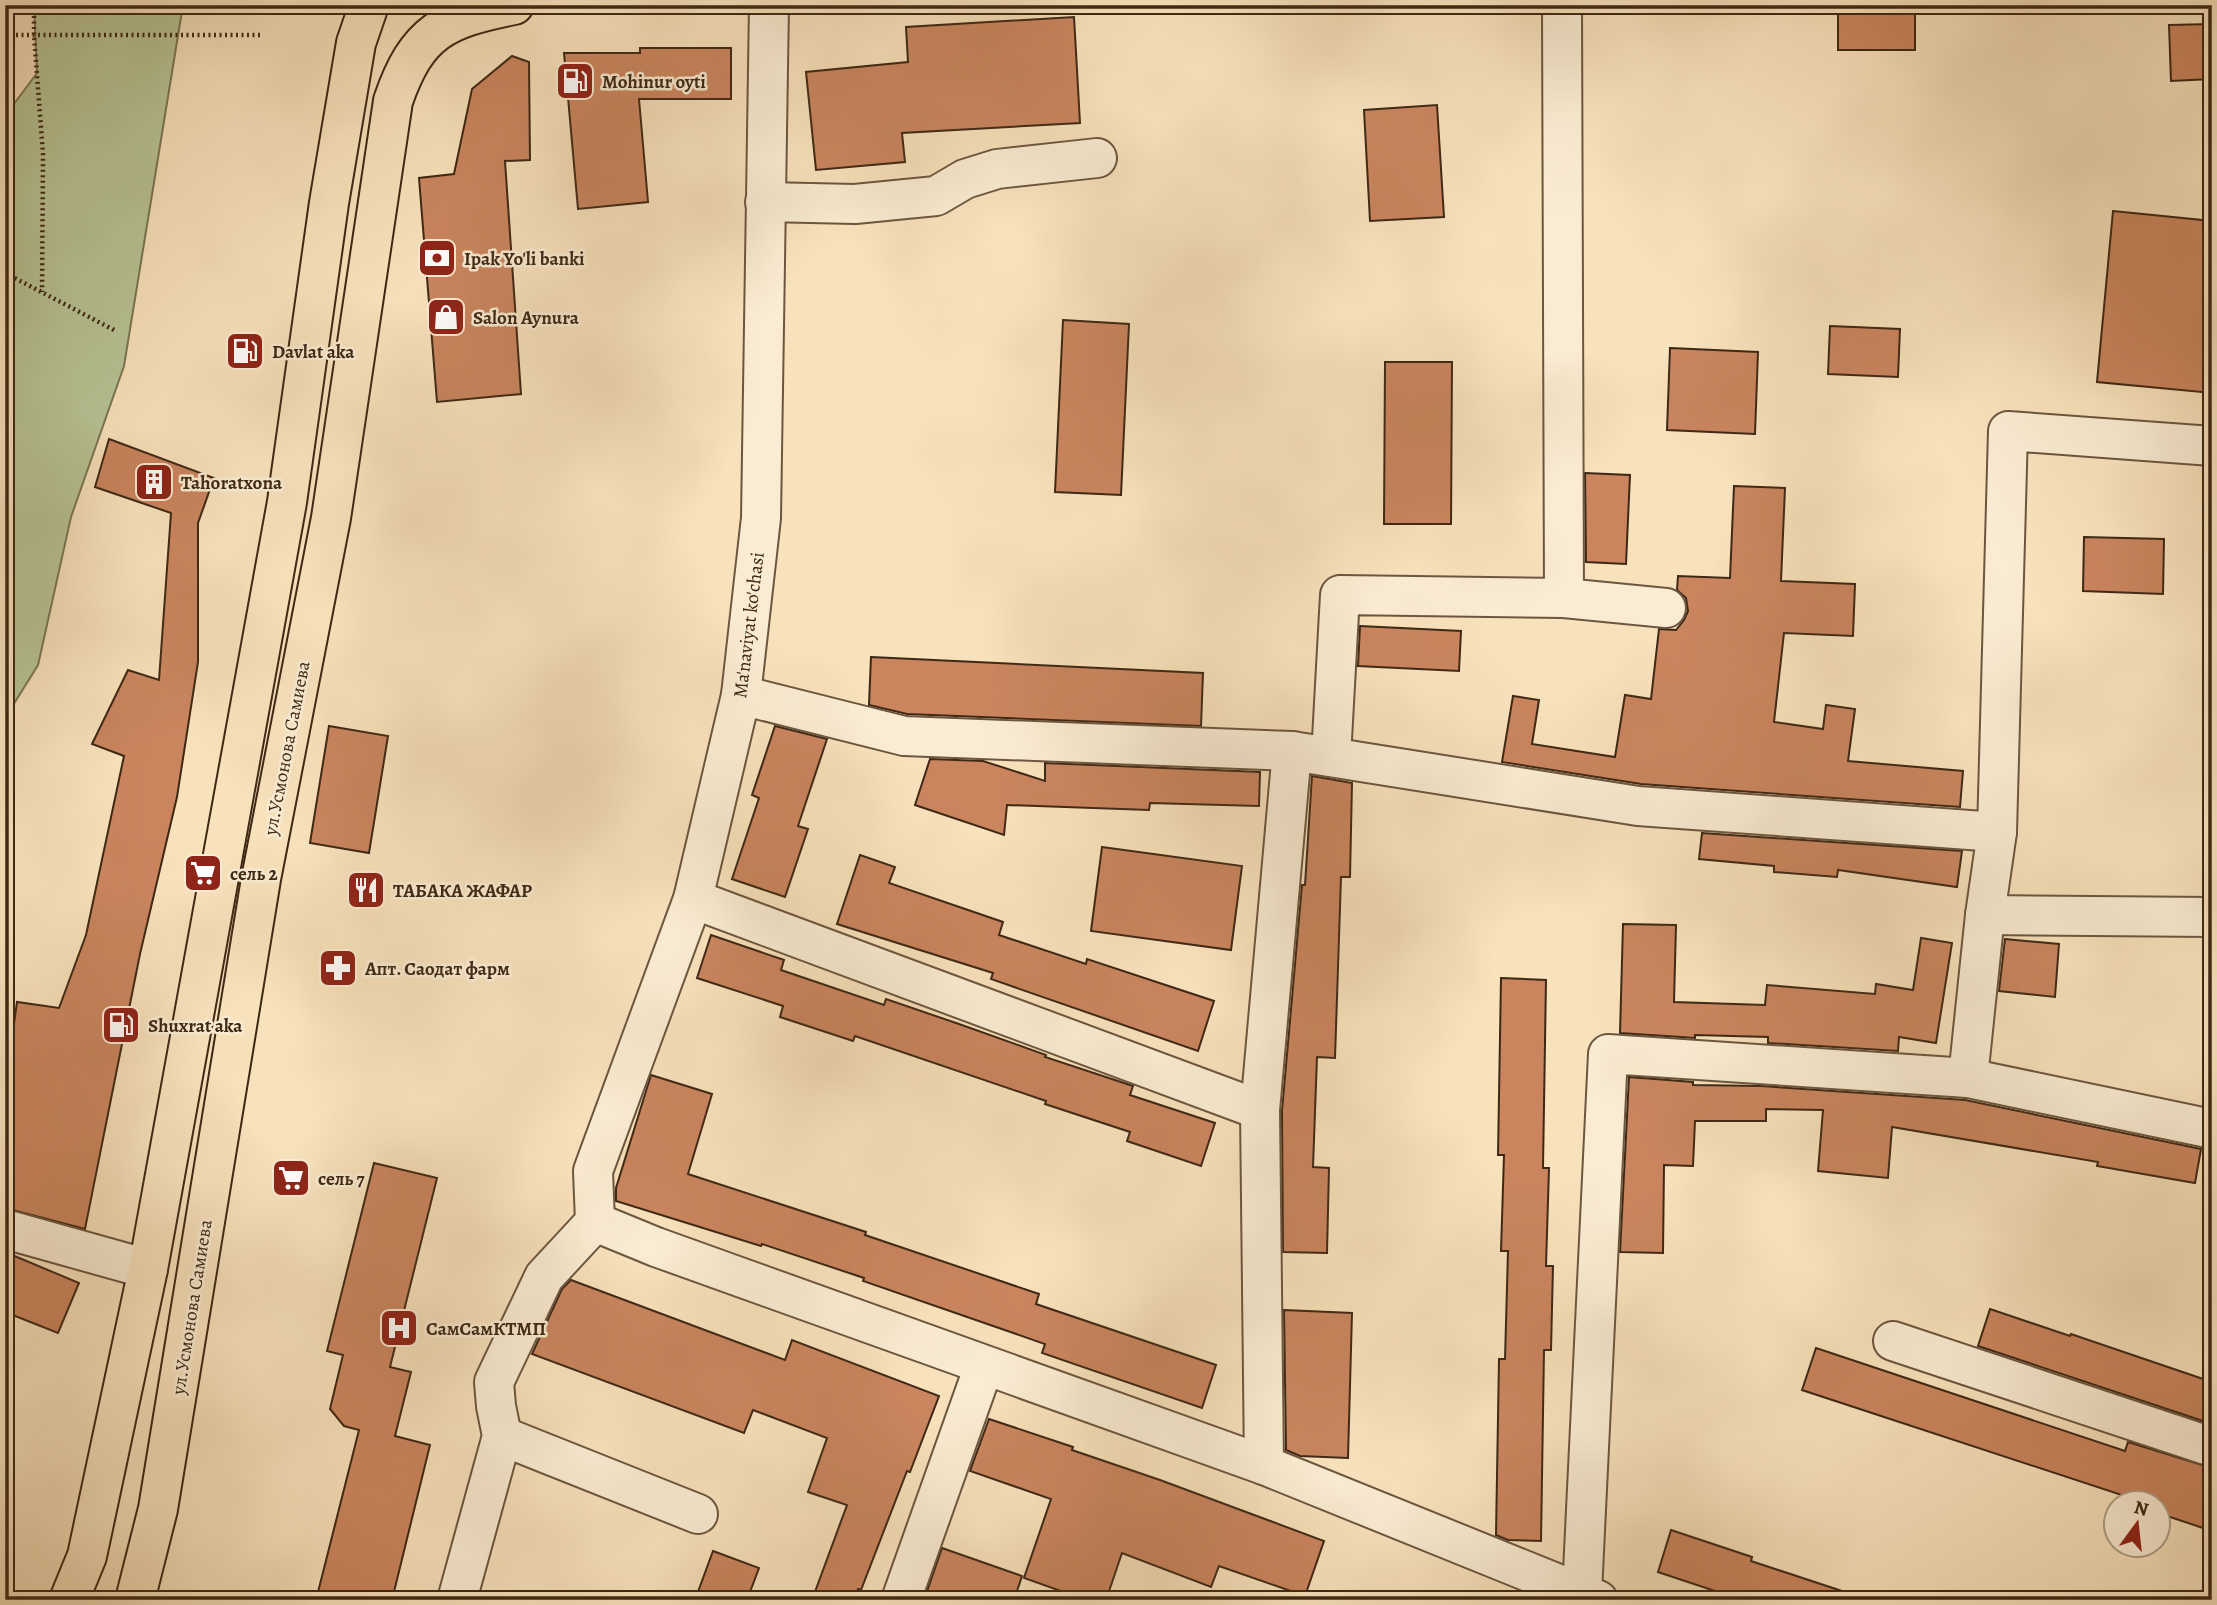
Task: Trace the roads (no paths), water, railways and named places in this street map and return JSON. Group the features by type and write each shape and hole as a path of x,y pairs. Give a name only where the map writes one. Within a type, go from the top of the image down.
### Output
{"main road":[{"path":"69,1600 88,1556 148,1269 287,502 329,204 356,43 369,5"},
{"name":"ул.Усмонова Самиева","path":"135,1600 158,1509 261,879 331,518 393,102 409,60 431,36 454,21 479,12 514,5"}],"street":[{"name":"Ma'naviyat ko'chasi","path":"595,1222 593,1171 692,899 741,695 761,517 769,5"},
{"path":"1562,5 1564,598"},
{"path":"765,202 855,204 936,196 965,179 997,169 1097,158"},
{"path":"1968,1078 1985,915 1997,832 2008,431 2212,446"},
{"path":"1331,757 1340,594 1564,598 1666,608"},
{"path":"741,695 904,736 1292,751 1638,806 1997,832"},
{"path":"1264,1465 1260,1110 1292,751"},
{"path":"692,899 1260,1110"},
{"path":"1985,915 2212,917"},
{"path":"457,1600 502,1436 494,1382 544,1277 595,1222 656,1247 1264,1465 1590,1597 1608,1054 1968,1078 2212,1129"},
{"path":"5,1228 148,1269"},
{"path":"1893,1341 2212,1447"},
{"path":"901,1600 984,1366"},
{"path":"502,1436 698,1514"}],"place":[{"name":"Mohinur oyti","path":"575,81"},
{"name":"Ipak Yo'li banki","path":"437,258"},
{"name":"Salon Aynura","path":"446,317"},
{"name":"Davlat aka","path":"245,351"},
{"name":"Tahoratxona","path":"154,482"},
{"name":"сель 2","path":"203,873"},
{"name":"ТАБАКА ЖАФАР","path":"366,890"},
{"name":"Апт. Саодат фарм","path":"338,968"},
{"name":"Shuxrat aka","path":"121,1025"},
{"name":"сель 7","path":"291,1178"},
{"name":"СамСамКТМП","path":"399,1328"}]}
